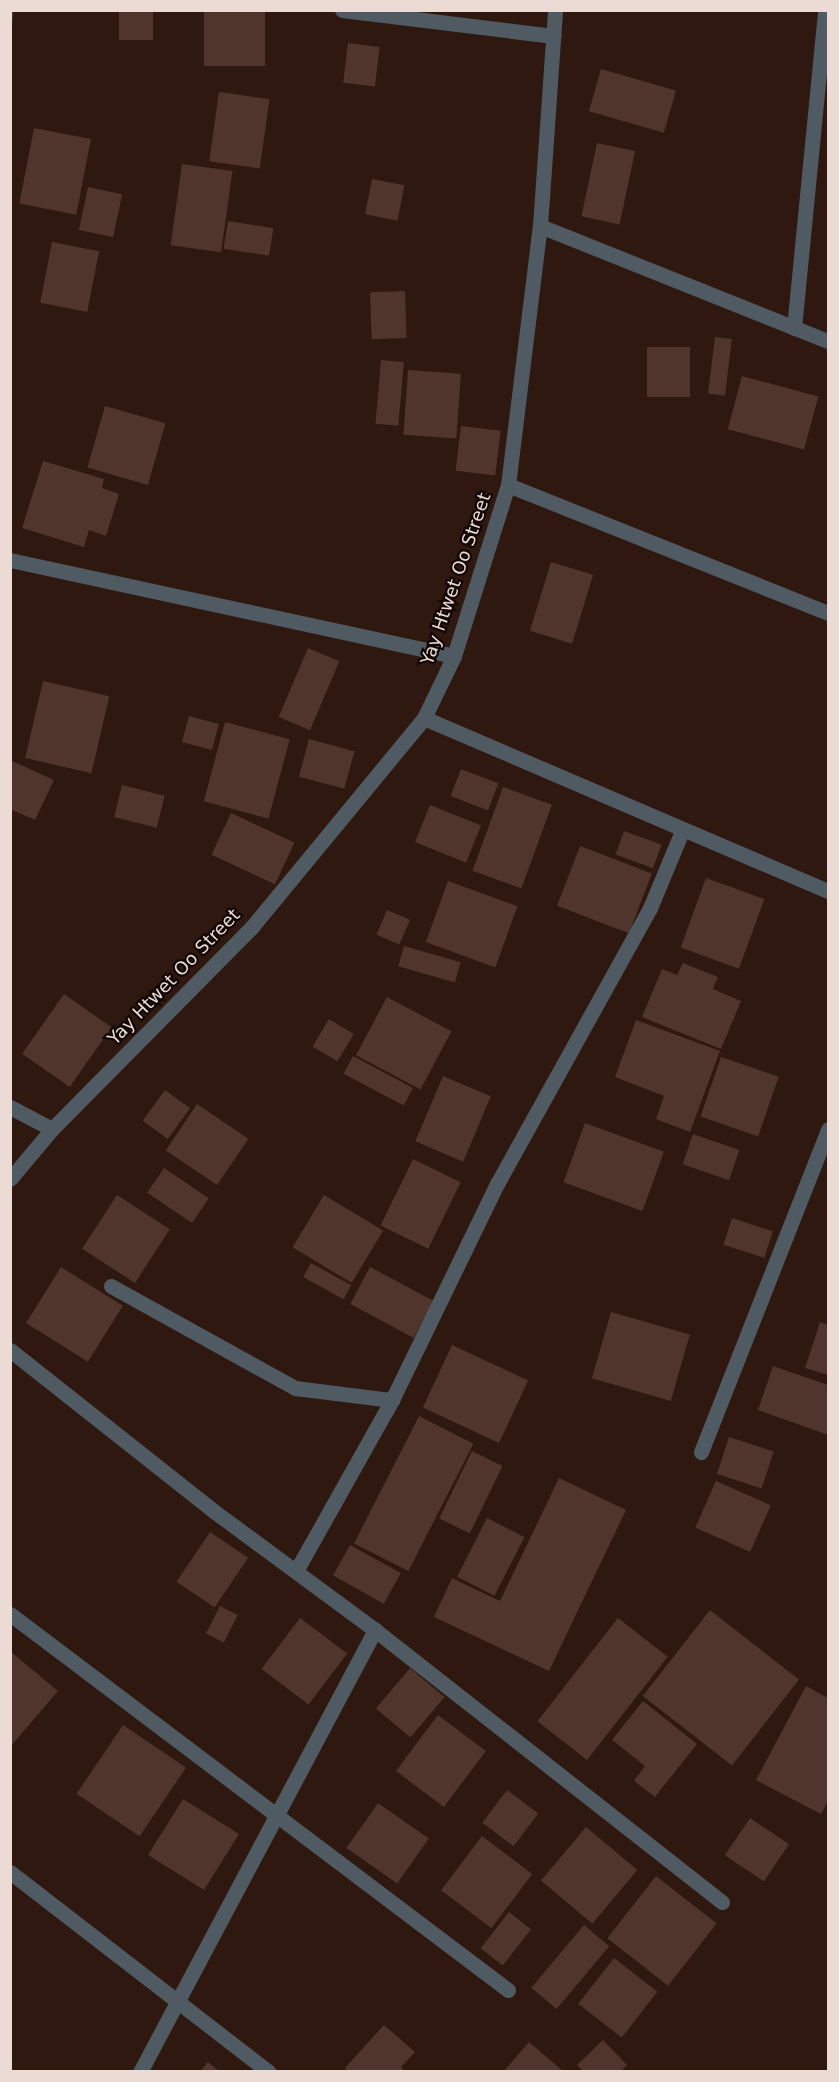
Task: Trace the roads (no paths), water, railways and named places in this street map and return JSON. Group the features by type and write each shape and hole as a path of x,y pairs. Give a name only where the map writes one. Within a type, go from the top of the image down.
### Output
{"street":[{"path":"342,10 553,36"},
{"name":"Yay Htwet Oo Street","path":"10,1179 52,1129 251,928 424,718 454,656 508,485 540,226 555,10"},
{"path":"794,328 826,17"},
{"path":"540,226 828,341"},
{"path":"508,485 828,613"},
{"path":"10,560 454,656"},
{"path":"424,718 682,831 828,891"},
{"path":"296,1572 392,1400 497,1184 650,908 682,831"},
{"path":"10,1107 52,1129"},
{"path":"701,1452 828,1129"},
{"path":"111,1286 295,1388 392,1400"},
{"path":"10,1350 296,1572 375,1630 722,1902"},
{"path":"10,1614 508,1990"},
{"path":"140,2072 176,2000 375,1630"},
{"path":"10,1872 269,2072"}]}
